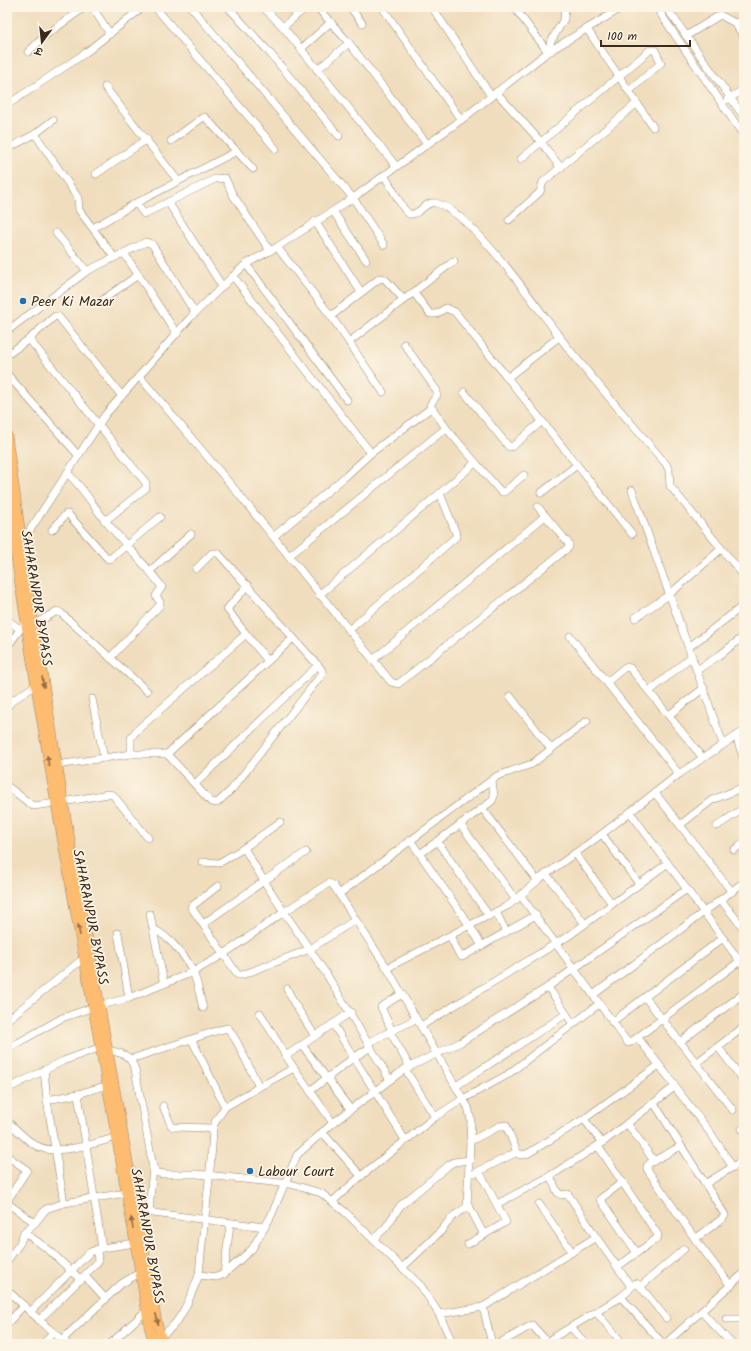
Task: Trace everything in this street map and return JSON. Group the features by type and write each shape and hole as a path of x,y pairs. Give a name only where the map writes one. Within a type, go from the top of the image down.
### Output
{"main road":[{"path":"7,435 18,538"},
{"name":"SAHARANPUR BYPASS","path":"7,493 8,511 18,538 31,620 36,685 60,802 84,958 97,1006 105,1048 108,1085 141,1272 146,1311 153,1342"},
{"path":"31,620 58,765 56,782"},
{"path":"60,802 97,1006"},
{"path":"105,1048 162,1340"}],"street":[{"path":"28,52 46,36 85,7"},
{"path":"92,7 110,34"},
{"path":"7,105 84,54 143,7"},
{"path":"155,7 276,149"},
{"path":"191,7 352,198 384,245"},
{"path":"228,7 268,51 339,136"},
{"path":"283,27 306,7"},
{"path":"317,7 349,43 427,144"},
{"path":"350,7 362,24"},
{"path":"382,7 461,120"},
{"path":"432,7 493,94 542,142 561,168"},
{"path":"514,7 549,52"},
{"path":"549,52 550,43 564,19 565,7"},
{"path":"18,538 28,533 99,422 195,313 246,264 277,247 315,221 333,211 461,120 549,52 624,7"},
{"path":"656,7 744,136"},
{"path":"666,7 744,117"},
{"path":"266,10 283,27 396,166"},
{"path":"686,36 720,15 735,23 744,37"},
{"path":"735,23 744,21"},
{"path":"301,49 331,22"},
{"path":"587,29 653,127"},
{"path":"317,70 349,43"},
{"path":"521,159 650,50 655,50 661,63 628,91"},
{"path":"105,87 147,139 178,181"},
{"path":"722,104 744,89"},
{"path":"509,220 540,192 543,182 637,103"},
{"path":"171,141 204,117 253,169"},
{"path":"7,149 35,134 53,120"},
{"path":"35,134 78,198 78,210 114,257"},
{"path":"96,174 147,139"},
{"path":"93,228 136,203 237,151"},
{"path":"384,175 409,214 415,214 429,203 437,204 454,214 482,237 560,336 666,464 669,470 670,486 744,576"},
{"path":"136,203 144,214 215,179 225,178 233,195 270,251"},
{"path":"168,202 222,286"},
{"path":"333,211 366,260"},
{"path":"315,221 361,292"},
{"path":"56,233 87,271"},
{"path":"7,331 87,271 146,242 150,242 195,313"},
{"path":"277,247 331,316 383,392"},
{"path":"124,253 177,334"},
{"path":"348,342 454,261"},
{"path":"246,264 347,400"},
{"path":"100,301 138,275"},
{"path":"233,276 371,453"},
{"path":"331,316 376,281 383,278 404,300"},
{"path":"414,293 430,314 436,314 446,308 453,310 632,534"},
{"path":"7,355 29,339 55,316 60,317 122,396"},
{"path":"507,378 560,336"},
{"path":"29,339 99,422 147,484 146,488 105,520"},
{"path":"404,344 437,391 437,395 430,403 431,408 475,463 501,492 504,492 524,475"},
{"path":"7,374 78,456"},
{"path":"139,376 392,682 398,684 566,549 569,544 538,507"},
{"path":"464,392 510,447 542,421"},
{"path":"273,537 371,453 431,408"},
{"path":"289,556 446,428"},
{"path":"319,595 475,463"},
{"path":"541,493 577,465"},
{"path":"67,473 76,481 105,520 128,544 162,587 156,596 160,602 160,605 110,658"},
{"path":"632,490 724,744"},
{"path":"349,630 457,536 440,493"},
{"path":"52,530 66,514 68,514 108,559 112,558 160,517"},
{"path":"374,659 545,516"},
{"path":"150,571 191,534"},
{"path":"636,618 670,594 722,549"},
{"path":"167,754 194,784 214,803 217,803 232,790 322,677 322,670 318,665 217,552 212,553 196,569"},
{"path":"248,585 226,609 268,661"},
{"path":"689,647 744,604"},
{"path":"7,647 20,629 31,620 40,621 55,611 58,611 148,691"},
{"path":"7,620 20,629"},
{"path":"131,754 131,738 136,731 246,634"},
{"path":"570,636 679,774"},
{"path":"697,670 720,655 744,636"},
{"path":"58,765 131,754 167,754 293,638"},
{"path":"650,692 692,656"},
{"path":"194,784 318,665"},
{"path":"606,682 628,666 703,758"},
{"path":"7,707 12,701 36,685"},
{"path":"669,715 704,688"},
{"path":"510,696 551,749"},
{"path":"92,698 104,758"},
{"path":"338,894 501,774 526,767 587,721"},
{"path":"387,968 493,914 519,898 537,880 602,834 679,774 744,731"},
{"path":"736,736 744,760"},
{"path":"420,854 493,799 492,781"},
{"path":"7,786 33,806 108,794 113,795 148,838"},
{"path":"680,825 712,800 741,788 744,800"},
{"path":"655,793 732,892"},
{"path":"482,808 537,880"},
{"path":"717,826 744,808"},
{"path":"460,824 519,898 536,915 628,1043 638,1038 742,964 630,812"},
{"path":"202,862 219,863 244,848 280,822"},
{"path":"602,834 639,884"},
{"path":"410,840 470,926 482,946"},
{"path":"437,841 506,932"},
{"path":"734,850 744,843"},
{"path":"244,848 284,912 351,1012 390,1080"},
{"path":"203,924 306,852"},
{"path":"575,853 612,904"},
{"path":"421,1026 585,924 668,863"},
{"path":"546,874 585,924"},
{"path":"593,996 705,913 744,882"},
{"path":"7,1050 62,1018 97,1006 129,998 193,972 224,954 327,883 333,885 387,968 456,1086 470,1114 470,1176 468,1204 466,1209 452,1217 441,1231 403,1267"},
{"path":"218,886 191,905 236,973 241,975 310,949 355,920"},
{"path":"199,1274 217,1276 224,1274 252,1249 265,1227 283,1184 299,1152 350,1109 408,1068 461,1042 548,987 687,889"},
{"path":"721,900 744,929"},
{"path":"150,914 164,984"},
{"path":"450,936 462,957 536,915"},
{"path":"154,929 164,936 182,954 193,972 203,1008"},
{"path":"118,933 129,998"},
{"path":"612,1022 723,938"},
{"path":"7,1020 84,958"},
{"path":"548,987 573,1024"},
{"path":"287,989 294,1003 316,1036"},
{"path":"680,1042 744,993"},
{"path":"402,994 381,1007 408,1068 435,1117"},
{"path":"645,997 733,1110"},
{"path":"334,1201 360,1176 435,1117 463,1099 512,1072 599,1004"},
{"path":"286,1056 351,1012"},
{"path":"260,1013 286,1056 333,1123"},
{"path":"456,1086 566,1014"},
{"path":"310,1090 370,1044 391,1031 416,1019"},
{"path":"333,1024 405,1140"},
{"path":"131,1059 219,1030 229,1029 259,1087"},
{"path":"696,1063 718,1046 743,1031"},
{"path":"638,1038 712,1135 732,1166"},
{"path":"192,1040 225,1107"},
{"path":"302,1045 350,1109"},
{"path":"718,1046 744,1082"},
{"path":"7,1089 44,1070 105,1048 131,1059 139,1086 153,1167 149,1212"},
{"path":"470,1141 504,1124 508,1127 517,1152 520,1155 527,1154 584,1119 659,1065"},
{"path":"153,1342 162,1340 191,1298 199,1274 204,1219 211,1176 213,1128 215,1122 225,1107 294,1068"},
{"path":"44,1070 47,1100 64,1203"},
{"path":"47,1100 78,1094 108,1085"},
{"path":"497,1204 550,1176 600,1144 675,1087"},
{"path":"40,1320 98,1262 99,1249 94,1198 78,1094"},
{"path":"654,1103 725,1217 695,1239"},
{"path":"163,1106 170,1125 173,1127 213,1128"},
{"path":"584,1119 623,1182 658,1234 656,1239 618,1267"},
{"path":"7,1121 36,1146 55,1150 85,1146 117,1137"},
{"path":"627,1124 654,1161"},
{"path":"322,1132 360,1176"},
{"path":"681,1146 647,1166 648,1171 695,1239 731,1286"},
{"path":"470,1176 517,1152"},
{"path":"7,1156 27,1170 7,1202 35,1223"},
{"path":"374,1239 386,1227 400,1206 449,1165 454,1162 470,1160"},
{"path":"705,1184 744,1160"},
{"path":"153,1167 158,1173 164,1174 211,1176 283,1184 308,1188 321,1193 334,1201 421,1286 439,1314 453,1344"},
{"path":"468,1244 506,1222 479,1171"},
{"path":"550,1176 558,1193 561,1195 568,1194 596,1237 629,1283 630,1288"},
{"path":"623,1182 600,1199 637,1253"},
{"path":"7,1261 20,1243 24,1232 35,1223 46,1209 53,1205 126,1193"},
{"path":"468,1204 484,1235"},
{"path":"539,1204 572,1252"},
{"path":"137,1211 204,1219 230,1224 265,1227"},
{"path":"224,1274 230,1224"},
{"path":"24,1232 49,1250 106,1299"},
{"path":"439,1314 482,1307 596,1237"},
{"path":"30,1312 90,1252 135,1243"},
{"path":"640,1286 684,1249"},
{"path":"7,1290 23,1306 66,1342 121,1284 141,1272"},
{"path":"621,1297 664,1344 744,1274"},
{"path":"498,1344 532,1324 549,1344 551,1339 597,1313 621,1297 636,1283 666,1318"},
{"path":"110,1344 154,1304"},
{"path":"8,1320 23,1306"},
{"path":"482,1307 492,1344"},
{"path":"702,1312 732,1344"},
{"path":"597,1313 623,1344"},
{"path":"726,1319 744,1319"},
{"path":"572,1328 585,1344"},
{"path":"43,1344 53,1332"}],"place":[{"name":"Peer Ki Mazar","path":"23,301"},
{"name":"Labour Court","path":"250,1171"}]}
